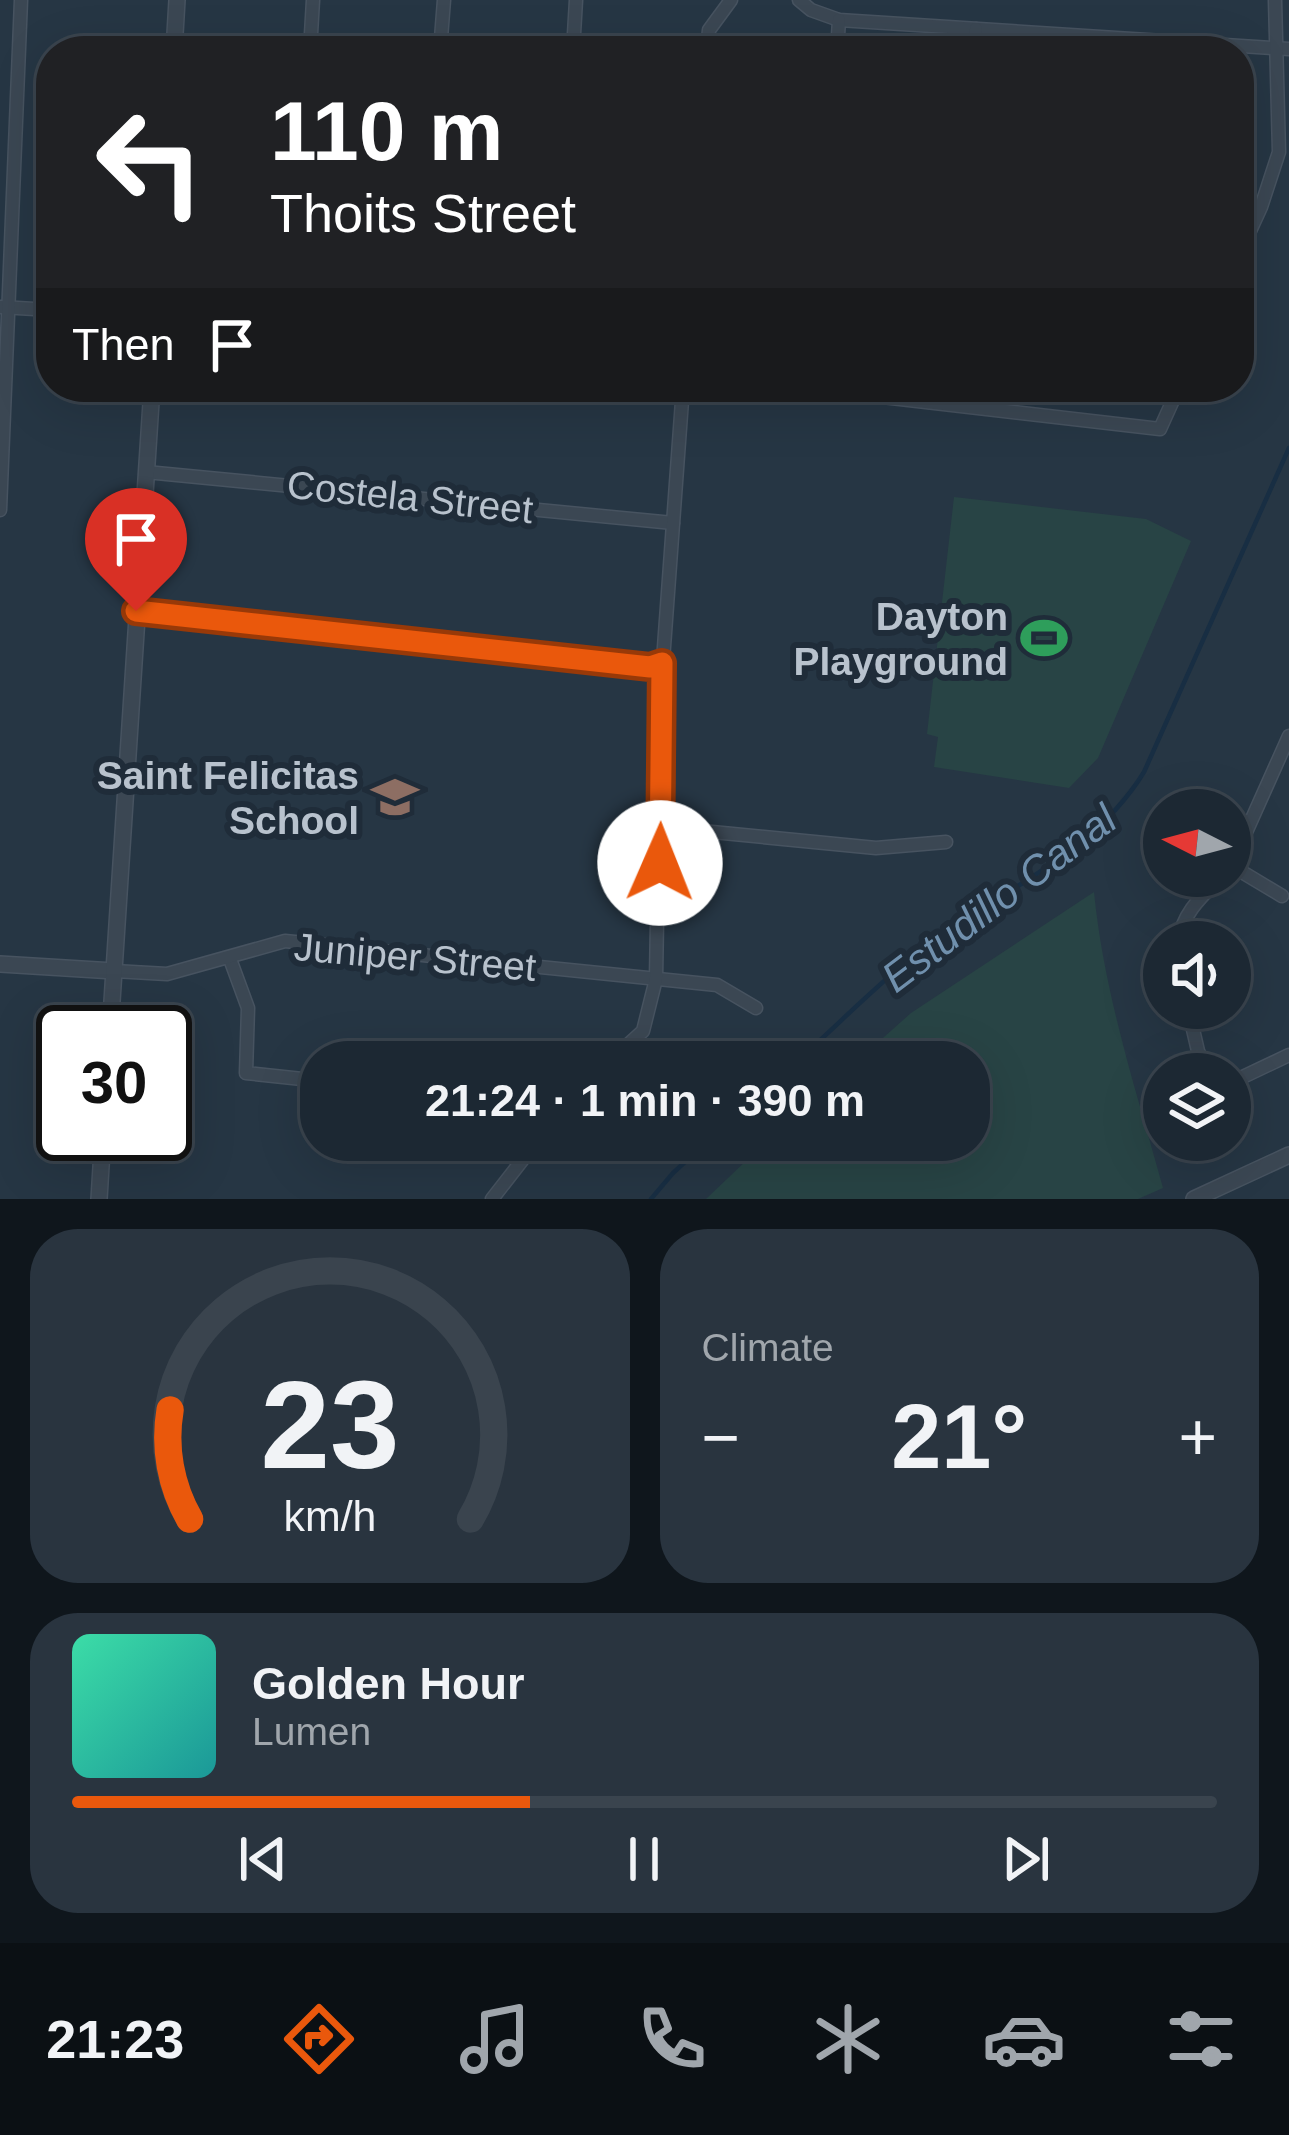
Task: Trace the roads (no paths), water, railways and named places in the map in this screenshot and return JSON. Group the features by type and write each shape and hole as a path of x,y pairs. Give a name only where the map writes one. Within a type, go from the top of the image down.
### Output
{"street":[{"path":"0,510 3,306 21,0"},
{"path":"175,36 177,0"},
{"path":"311,36 313,0"},
{"path":"441,36 444,0"},
{"path":"574,36 576,0"},
{"path":"708,36 730,0"},
{"path":"799,0 839,20 1035,36"},
{"path":"1254,222 1279,152 1283,49 1275,0"},
{"path":"838,36 839,20"},
{"path":"975,36 976,29"},
{"path":"3,306 36,309"},
{"path":"112,1005 151,402"},
{"path":"632,1041 644,1030 656,979 662,663 682,402"},
{"path":"987,402 1160,429 1172,402"},
{"name":"Costela Street","path":"146,472 673,523"},
{"path":"136,611 650,667 662,663"},
{"path":"1251,819 1289,736"},
{"path":"661,827 876,848 946,842"},
{"path":"1251,881 1282,896"},
{"name":"Juniper Street","path":"0,964 167,974 285,941 717,986 756,1008"},
{"path":"230,959 248,1008 246,1073 300,1079"},
{"path":"1251,1073 1289,1055"},
{"path":"1194,1199 1289,1154"},
{"path":"99,1199 101,1161"},
{"path":"492,1199 522,1161"}],"waterway":[{"name":"Estudillo Canal","path":"819,1041 921,950 1070,850 1123,802 1144,772 1289,448"},
{"name":"Estudillo Canal","path":"651,1199 686,1161"}],"place":[{"name":"Dayton Playground","path":"1044,638"},
{"name":"Saint Felicitas School","path":"395,797"}]}
